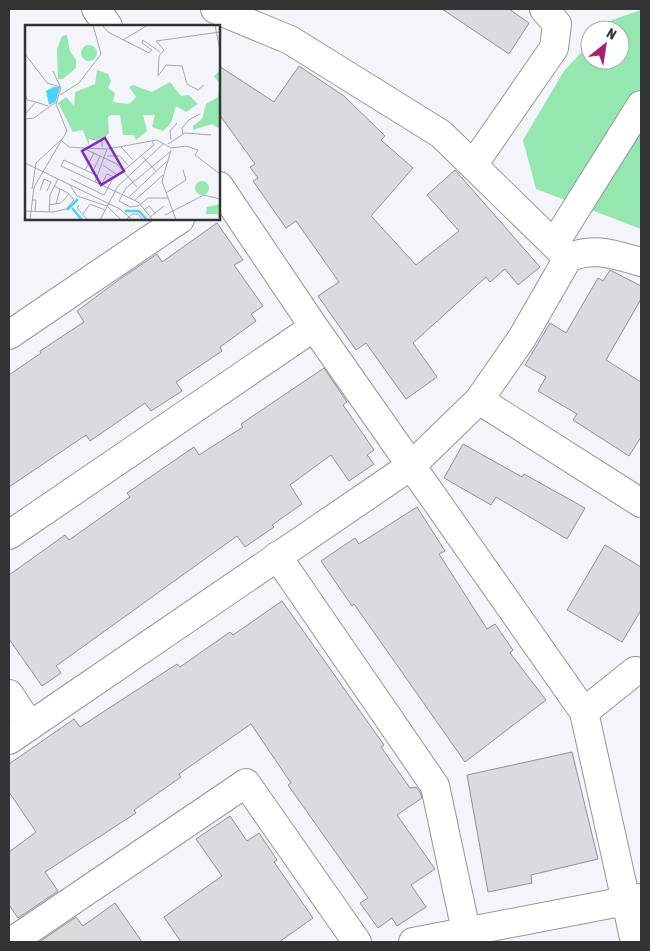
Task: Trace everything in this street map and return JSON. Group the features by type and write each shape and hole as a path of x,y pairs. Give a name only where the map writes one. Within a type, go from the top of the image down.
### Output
{"street":[{"path":"96,9 107,25"},
{"path":"214,9 290,40 441,134 561,251 605,252 641,262"},
{"path":"472,165 554,48 557,24 544,9"},
{"path":"9,694 19,733 412,465 479,400 522,338 561,251 641,104"},
{"path":"220,190 314,328 584,712 634,899 635,942"},
{"path":"9,335 179,220"},
{"path":"9,535 314,328"},
{"path":"479,400 641,503"},
{"path":"277,556 435,786 466,930"},
{"path":"584,712 635,671"},
{"path":"11,942 246,783 357,942"},
{"path":"413,942 466,930 634,899"}],"green space":[{"path":"641,10 641,229 536,189 523,140 564,71 580,54 580,70 630,70 630,20 612,20"}],"building":[{"path":"442,9 509,9 529,23 509,54"},
{"path":"299,66 344,96 385,136 381,140 413,168 371,216 416,265 459,231 427,195 455,170 540,267 518,285 505,269 490,282 486,277 413,343 437,377 406,399 366,343 356,350 318,296 339,282 296,221 286,228 253,181 258,178 250,167 255,164 220,115 220,67 274,102"},
{"path":"217,223 243,260 234,265 263,306 251,314 256,321 220,347 222,351 176,382 182,391 151,411 145,403 90,441 86,435 9,487 9,375 41,353 40,351 84,322 77,311 120,279 157,254 162,262"},
{"path":"610,270 641,286 641,299 606,360 641,382 641,437 629,456 573,420 577,414 538,391 546,377 525,365 550,323 566,333 598,278 603,281"},
{"path":"324,368 347,402 343,405 374,450 367,455 374,464 349,481 331,455 290,485 302,504 272,525 274,527 245,547 237,536 56,666 61,673 42,686 9,639 9,575 65,535 69,540 130,497 127,493 194,447 199,455 243,427 241,424"},
{"path":"463,444 522,477 524,474 585,508 567,539 496,497 491,505 444,478"},
{"path":"417,507 445,551 439,554 487,629 495,624 513,650 510,653 546,700 465,762 354,604 352,606 321,561 355,538 359,544"},
{"path":"605,545 641,567 641,610 622,642 567,610"},
{"path":"282,601 384,745 381,747 410,788 416,787 420,792 422,798 397,815 435,869 411,885 426,907 397,926 392,918 378,928 360,903 368,898 288,785 291,783 251,724 179,774 181,777 134,810 136,813 45,872 58,891 18,918 9,905 9,852 36,832 9,792 9,764 74,719 80,727 177,664 180,667 230,632 233,635"},
{"path":"572,752 598,859 531,875 532,883 488,892 467,775"},
{"path":"230,816 247,841 259,833 277,860 274,862 313,918 279,942 181,942 164,917 222,876 196,839"},
{"path":"115,903 142,942 39,942 76,917 83,926"}]}
